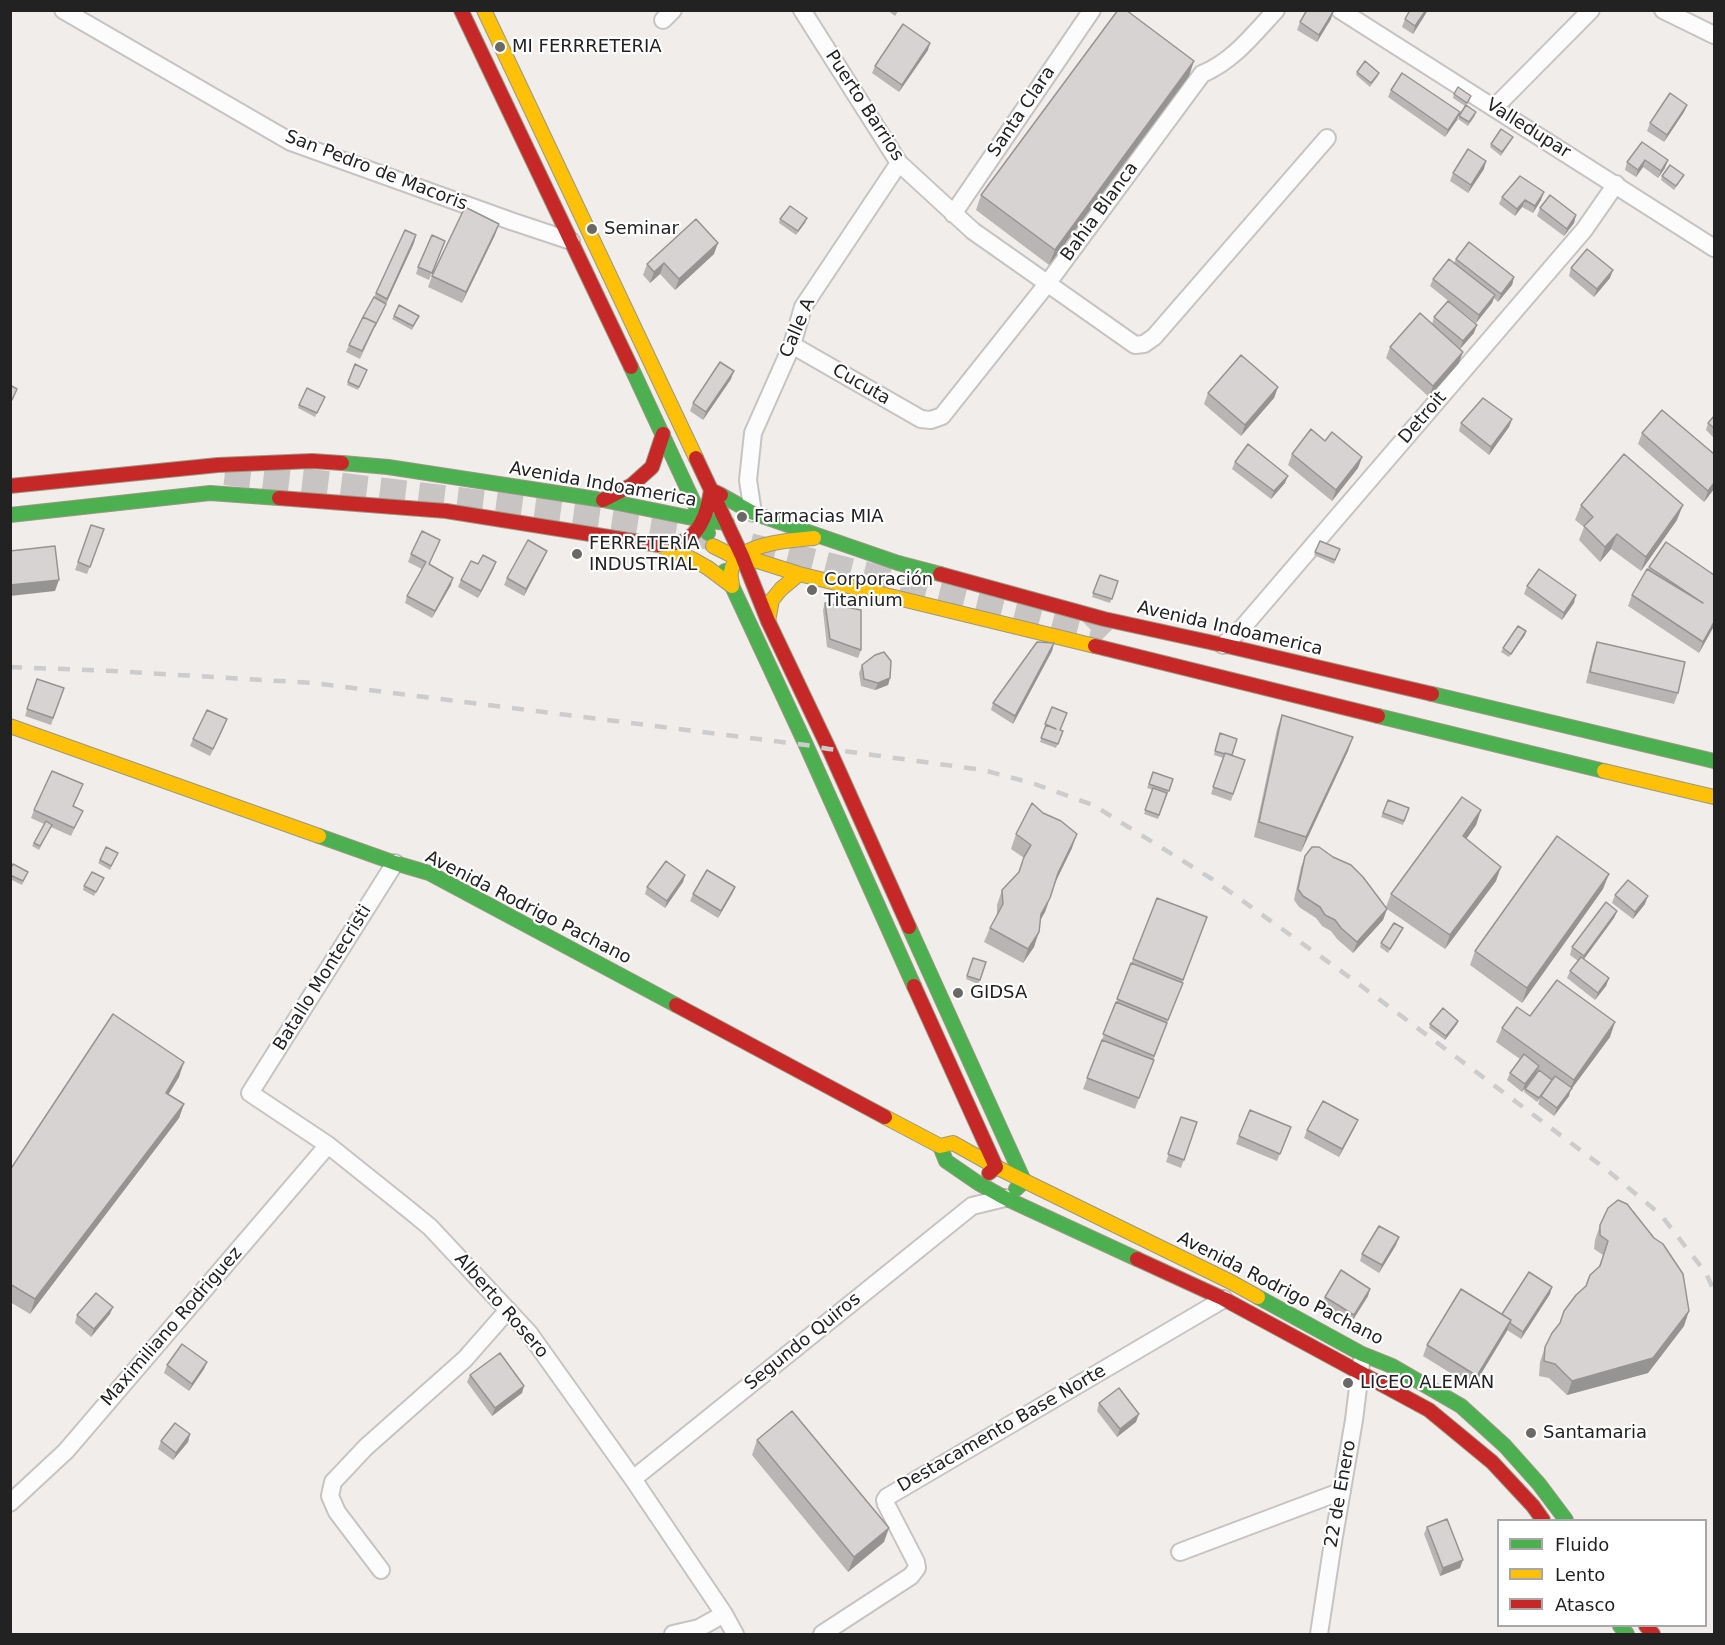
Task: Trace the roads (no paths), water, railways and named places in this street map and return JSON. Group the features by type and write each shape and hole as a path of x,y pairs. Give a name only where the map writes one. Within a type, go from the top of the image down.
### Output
{"main road":[{"path":"461,10 663,434 996,1167 978,1183"},
{"path":"484,10 742,556 768,621 829,749 1024,1181 1005,1198"},
{"path":"603,500 632,485 652,467 663,434"},
{"name":"Avenida Indoamerica","path":"10,486 218,465 312,462 388,467 603,500 702,520 693,535 681,542 659,545 446,511 210,493 10,514"},
{"path":"711,490 753,513 823,538"},
{"path":"702,520 710,501 711,490"},
{"path":"702,520 726,523"},
{"name":"Avenida Indoamerica","path":"742,556 762,545 780,540 823,538 898,563 1104,620 1223,645 1714,761"},
{"path":"659,545 692,558 732,586"},
{"path":"713,546 731,555 742,556 799,574 1714,797"},
{"path":"732,586 731,571 742,556"},
{"path":"768,621 772,600 799,574"},
{"name":"Avenida Rodrigo Pachano","path":"10,726 395,863 429,873 940,1146 946,1161 1005,1198 1224,1299 1429,1410 1492,1462 1543,1519"},
{"name":"Avenida Rodrigo Pachano","path":"940,1146 953,1143 996,1167 1231,1282 1362,1354 1392,1366 1461,1406 1505,1446 1564,1519"}],"street":[{"name":"San Pedro de Macoris","path":"63,10 291,142 511,221 571,240"},
{"name":"Puerto Barrios","path":"802,10 899,163 973,231 1135,345 1144,344 1154,337 1327,138"},
{"name":"Santa Clara","path":"953,214 1092,10"},
{"name":"Bahia Blanca","path":"931,420 942,416 1047,284 1197,70 1217,68 1233,56 1276,10"},
{"name":"Valledupar","path":"1341,10 1714,248"},
{"path":"1494,108 1590,10"},
{"path":"1663,10 1714,35"},
{"name":"Calle A","path":"753,513 748,480 753,433 792,345 803,307 899,163"},
{"name":"Detroit","path":"1223,645 1243,627 1584,230 1616,184"},
{"name":"Cucuta","path":"792,345 921,419 931,420"},
{"name":"Batallo Montecristi","path":"250,1093 395,863"},
{"name":"Alberto Rosero","path":"250,1093 328,1145 430,1227 529,1333 633,1479 724,1614 735,1635"},
{"name":"Maximiliano Rodriguez","path":"10,1503 66,1451 328,1145"},
{"path":"978,1183 972,1206 1005,1198"},
{"name":"Segundo Quiros","path":"633,1479 972,1206"},
{"name":"Destacamento Base Norte","path":"822,1635 911,1576 917,1568 886,1504 887,1497 1224,1299"},
{"path":"381,1570 337,1512 330,1497 333,1482 366,1447 465,1359 508,1310"},
{"name":"22 de Enero","path":"1320,1635 1354,1420 1362,1354"},
{"path":"1180,1552 1342,1491"},
{"path":"673,1635 699,1628 724,1614"}],"tunnel":[{"path":"225,472 588,517 709,537"},
{"path":"750,546 1092,631 1104,619"}],"railway":[{"path":"10,667 313,683 806,745 983,770 1032,783 1093,805 1212,879 1352,979 1607,1170 1661,1215 1706,1273 1714,1291"}],"place":[{"name":"MI FERRRETERIA","path":"500,47"},
{"name":"Seminar","path":"592,229"},
{"name":"Farmacias MIA","path":"742,517"},
{"name":"FERRETERÍA INDUSTRIAL","path":"577,554"},
{"name":"Corporación Titanium","path":"812,590"},
{"name":"GIDSA","path":"958,993"},
{"name":"LICEO ALEMAN","path":"1348,1383"},
{"name":"Santamaria","path":"1531,1433"}]}
